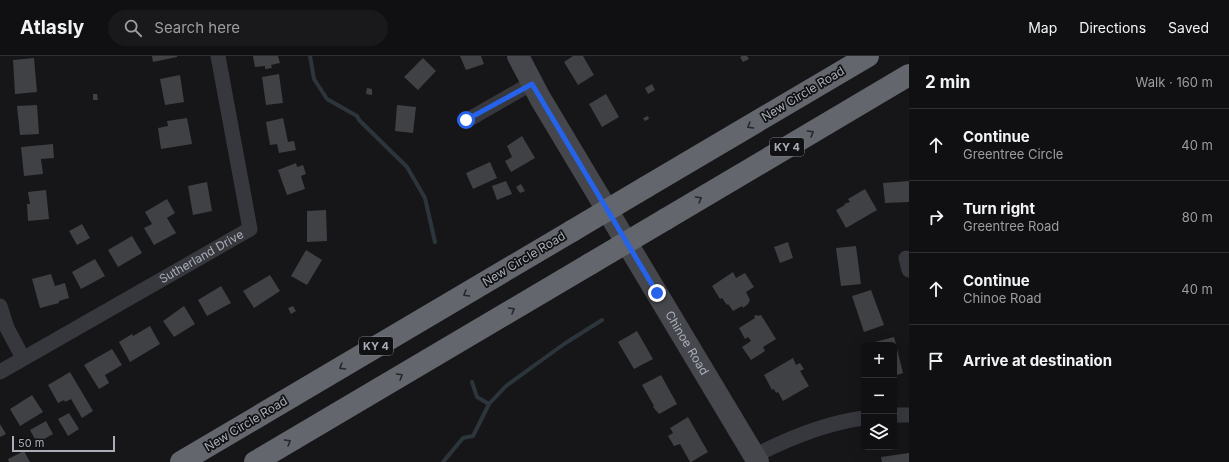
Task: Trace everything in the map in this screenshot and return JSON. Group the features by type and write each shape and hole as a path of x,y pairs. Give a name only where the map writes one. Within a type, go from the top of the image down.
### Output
{"highway":[{"name":"New Circle Road","path":"181,462 868,56"},
{"name":"KY 4","path":"255,462 909,75"}],"street":[{"name":"Sutherland Drive","path":"0,372 250,229 218,56"},
{"name":"Chinoe Road","path":"518,56 532,84 615,225 756,459"},
{"path":"466,120 532,84"},
{"path":"0,306 7,328 23,358"},
{"path":"897,415 909,414"},
{"path":"756,459 802,434 827,425 861,419"}],"building":[{"path":"152,56 177,56 177,57 153,62"},
{"path":"253,56 278,56 280,63 271,65 272,68 265,69 265,66 255,67"},
{"path":"460,56 481,56 484,64 466,70"},
{"path":"573,56 583,56 594,75 578,85 564,62"},
{"path":"747,56 749,59 743,62 740,57"},
{"path":"34,58 37,92 15,94 13,60"},
{"path":"423,58 436,71 418,90 404,77"},
{"path":"279,74 283,103 266,105 262,77"},
{"path":"180,75 184,102 165,105 160,79"},
{"path":"652,84 655,90 648,94 645,88"},
{"path":"367,88 372,89 372,95 366,94"},
{"path":"93,94 97,94 98,100 93,100"},
{"path":"606,94 619,117 602,127 589,104"},
{"path":"37,105 39,134 20,135 17,106"},
{"path":"397,105 416,107 413,133 395,131"},
{"path":"648,116 649,119 645,121 643,118"},
{"path":"187,118 192,144 161,149 158,128 168,126 167,121"},
{"path":"283,118 288,142 294,141 296,150 279,153 277,144 270,145 266,122"},
{"path":"522,136 535,158 511,172 505,161 512,157 507,146"},
{"path":"53,144 54,158 41,159 43,174 24,176 21,147"},
{"path":"490,162 497,178 473,189 466,173"},
{"path":"296,163 297,167 303,165 306,174 301,176 305,189 287,195 278,170"},
{"path":"506,181 512,194 497,200 492,186"},
{"path":"909,181 909,202 885,203 883,183"},
{"path":"207,182 212,211 193,215 188,186"},
{"path":"521,184 525,191 520,193 516,187"},
{"path":"865,189 877,210 846,228 836,210 845,205 844,204 850,202 848,199"},
{"path":"46,190 49,219 28,221 27,204 30,204 28,192"},
{"path":"167,199 175,213 167,218 176,233 154,245 144,228 152,224 145,212"},
{"path":"326,210 327,241 307,242 307,211"},
{"path":"82,224 90,238 77,245 69,231"},
{"path":"132,236 142,253 118,267 108,250"},
{"path":"788,242 793,258 780,263 774,247"},
{"path":"856,246 861,284 841,286 836,248"},
{"path":"306,250 322,260 307,285 291,276"},
{"path":"95,259 105,276 81,289 72,272"},
{"path":"733,272 736,278 745,273 754,287 746,292 750,300 748,304 743,308 742,306 733,311 722,298 720,299 712,286"},
{"path":"51,274 55,286 65,283 69,298 59,301 59,303 40,308 32,279"},
{"path":"270,275 280,291 254,308 243,291"},
{"path":"221,286 231,303 207,316 198,300"},
{"path":"871,290 884,325 864,332 852,296"},
{"path":"184,306 195,324 174,337 163,321"},
{"path":"293,306 296,311 291,314 288,308"},
{"path":"761,315 776,339 763,347 765,351 751,360 742,347 751,341 748,337 745,339 739,328 755,318 754,316"},
{"path":"150,326 160,344 130,362 119,342"},
{"path":"637,331 653,359 634,369 618,342"},
{"path":"894,337 895,342 875,342"},
{"path":"112,349 122,365 105,375 109,383 99,389 84,365"},
{"path":"897,349 903,373 897,375"},
{"path":"793,358 796,365 800,363 804,369 800,371 809,386 783,401 778,392 776,393 774,389 772,390 764,375"},
{"path":"70,372 93,411 82,418 71,399 58,403 48,385"},
{"path":"661,375 677,404 659,414 653,407 654,406 642,385"},
{"path":"32,395 43,412 20,426 10,409"},
{"path":"69,413 79,429 68,436 58,419"},
{"path":"688,417 708,452 691,462 680,444 674,446 668,436 673,433 670,428"},
{"path":"46,421 53,434 37,443 30,430"},
{"path":"0,424 6,434 0,437"},
{"path":"24,451 30,462 9,462 8,459"},
{"path":"909,453 909,462 882,462 881,457"}],"waterway":[{"path":"310,56 314,79 327,99 357,116 359,120 407,167 425,198 435,242"},
{"path":"489,404 506,386 564,344 602,320"},
{"path":"443,462 463,438 473,436 489,404 477,397 472,382"}],"route":[{"path":"466,120 532,84 657,293"}]}
